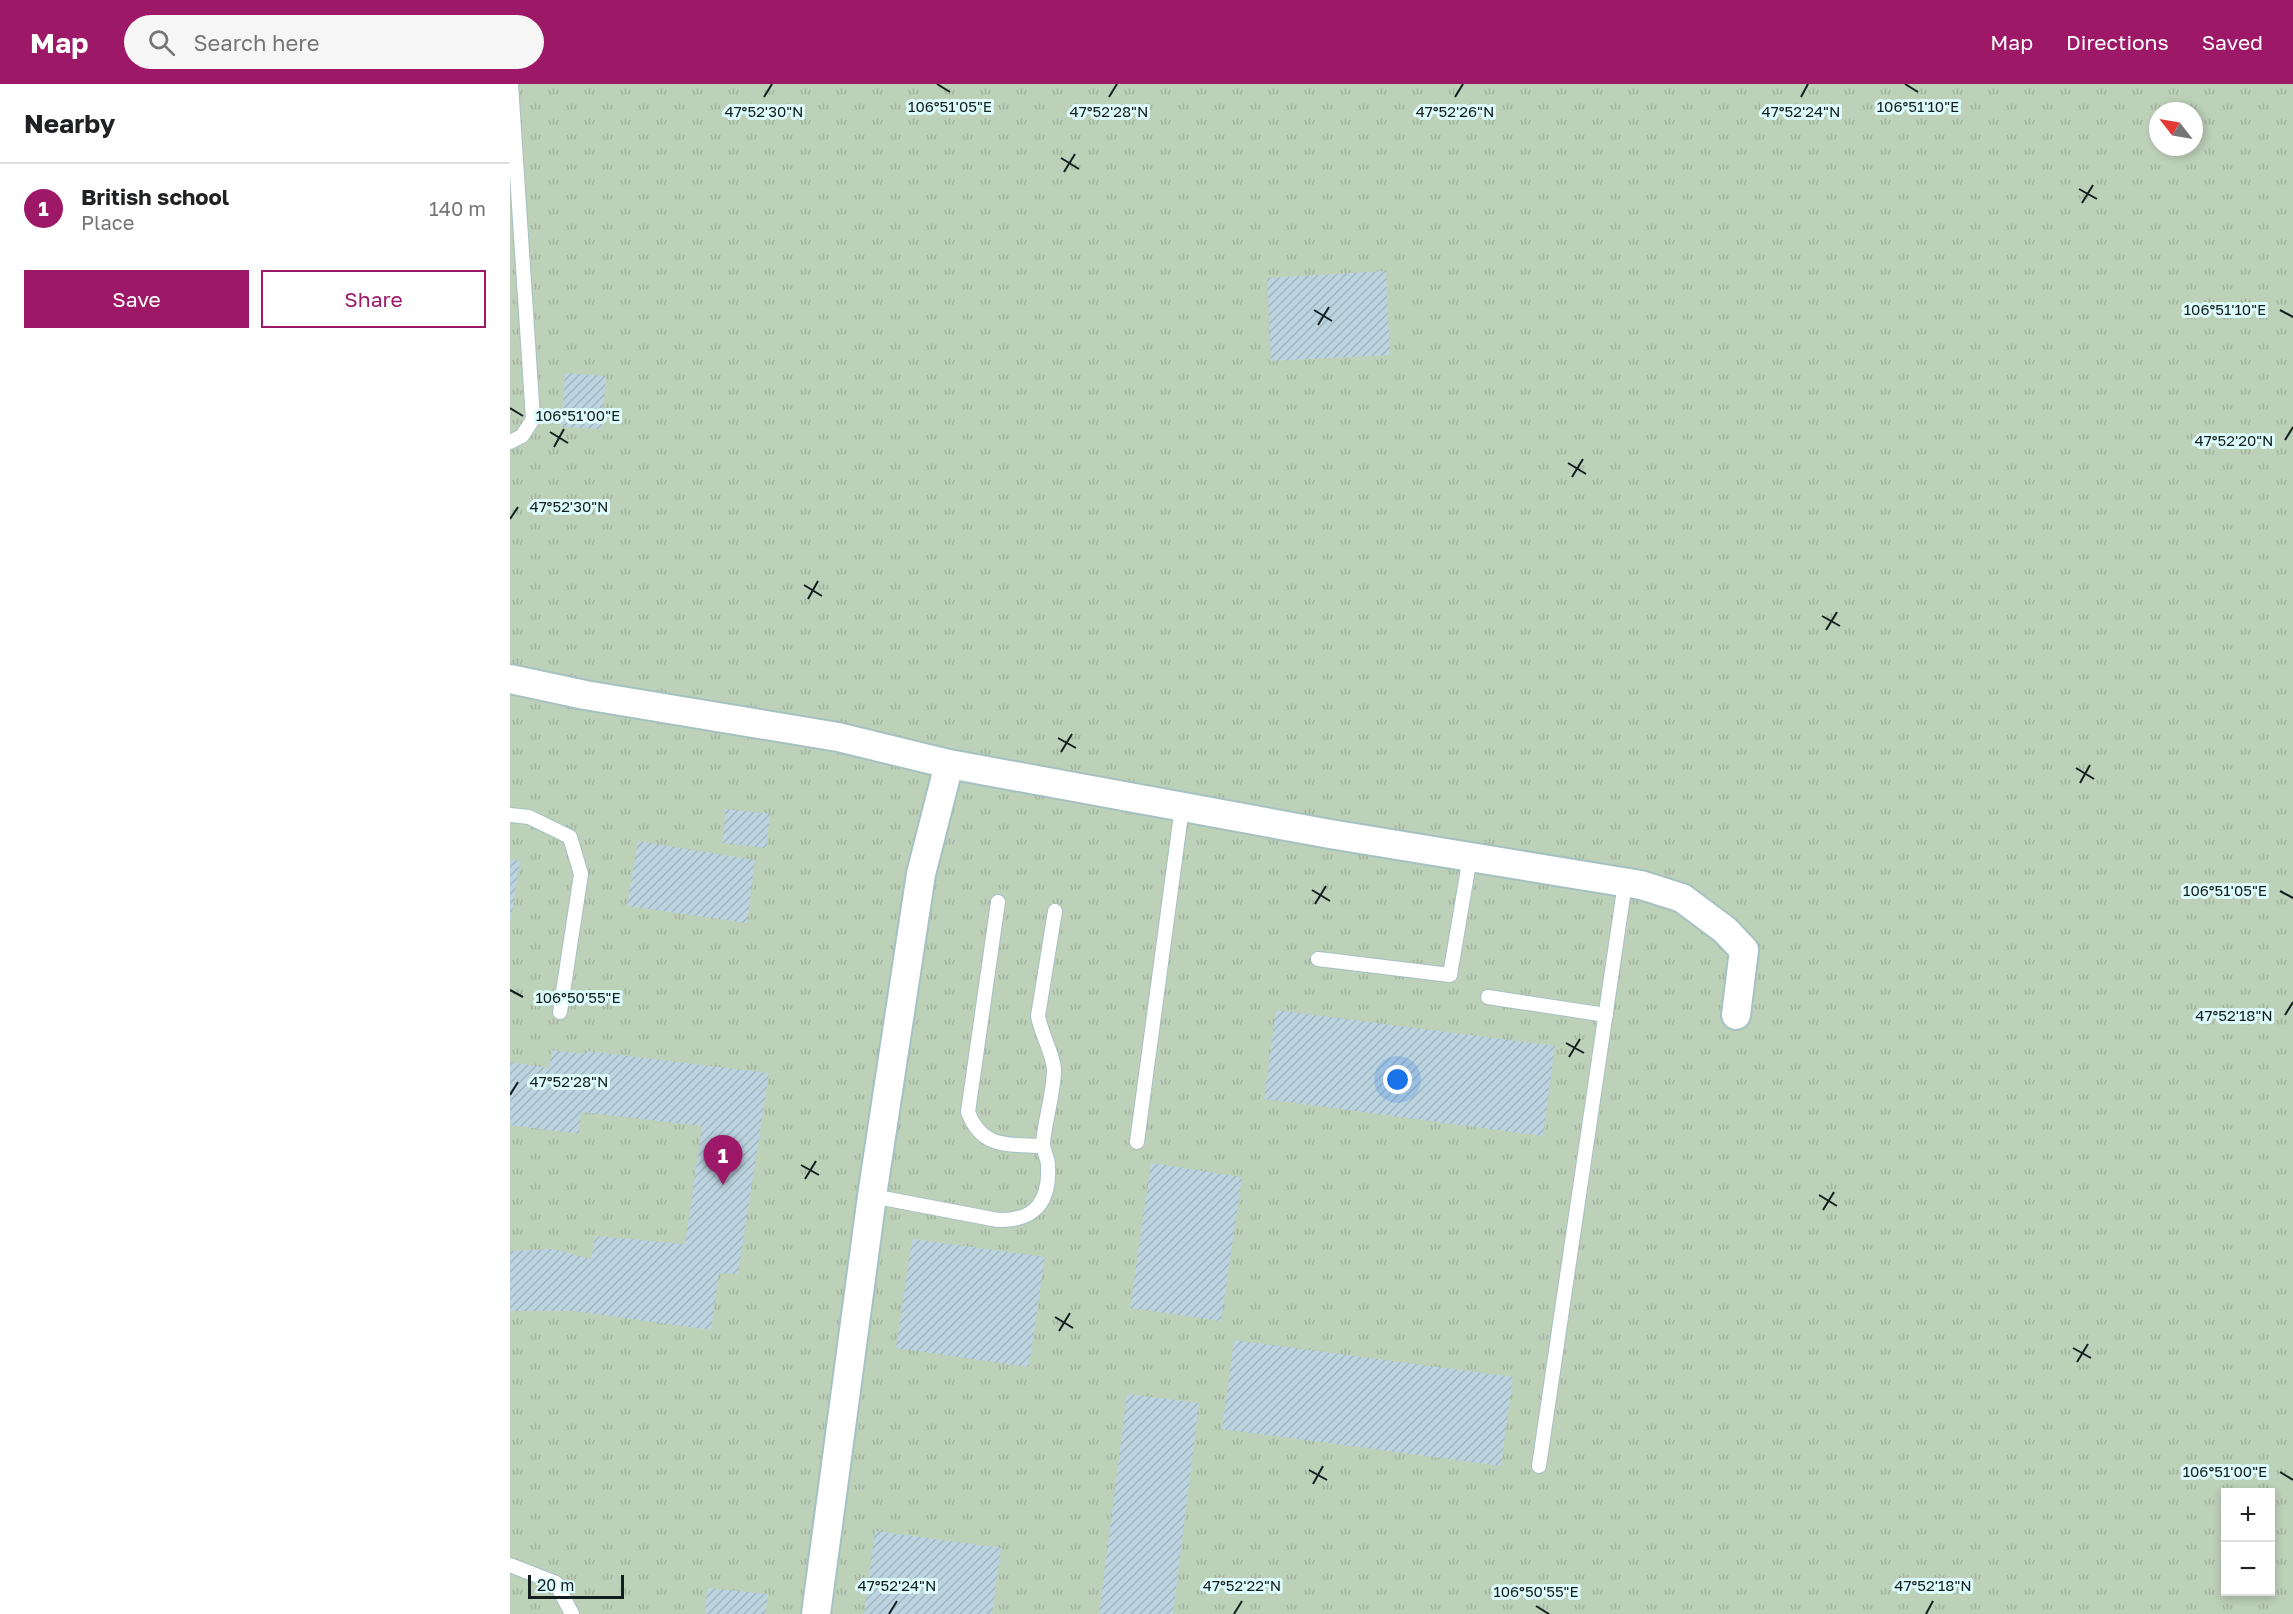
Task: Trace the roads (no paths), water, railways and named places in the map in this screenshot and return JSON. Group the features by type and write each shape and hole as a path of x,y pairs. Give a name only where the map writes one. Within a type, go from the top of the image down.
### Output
{"street":[{"path":"510,679 585,695 838,737 949,764 1182,807 1625,883 1682,898 1725,930 1744,950 1736,1015"},
{"path":"816,1614 872,1196 921,874 949,764"}],"lane":[{"path":"510,442 522,436 533,419 511,84"},
{"path":"1137,1142 1182,807"},
{"path":"510,815 529,818 570,837 581,874 560,1012"},
{"path":"1318,959 1450,975 1470,857"},
{"path":"1539,1466 1625,883"},
{"path":"998,902 968,1112 974,1128 986,1139 1012,1145 1043,1146"},
{"path":"872,1196 998,1220 1018,1221 1029,1216 1041,1202 1048,1187 1048,1162 1043,1146 1054,1068 1041,1034 1038,1016 1055,911"},
{"path":"1488,997 1606,1015"},
{"path":"510,1565 556,1583 572,1614"}],"place":[{"name":"British school","path":"723,1185"}]}
